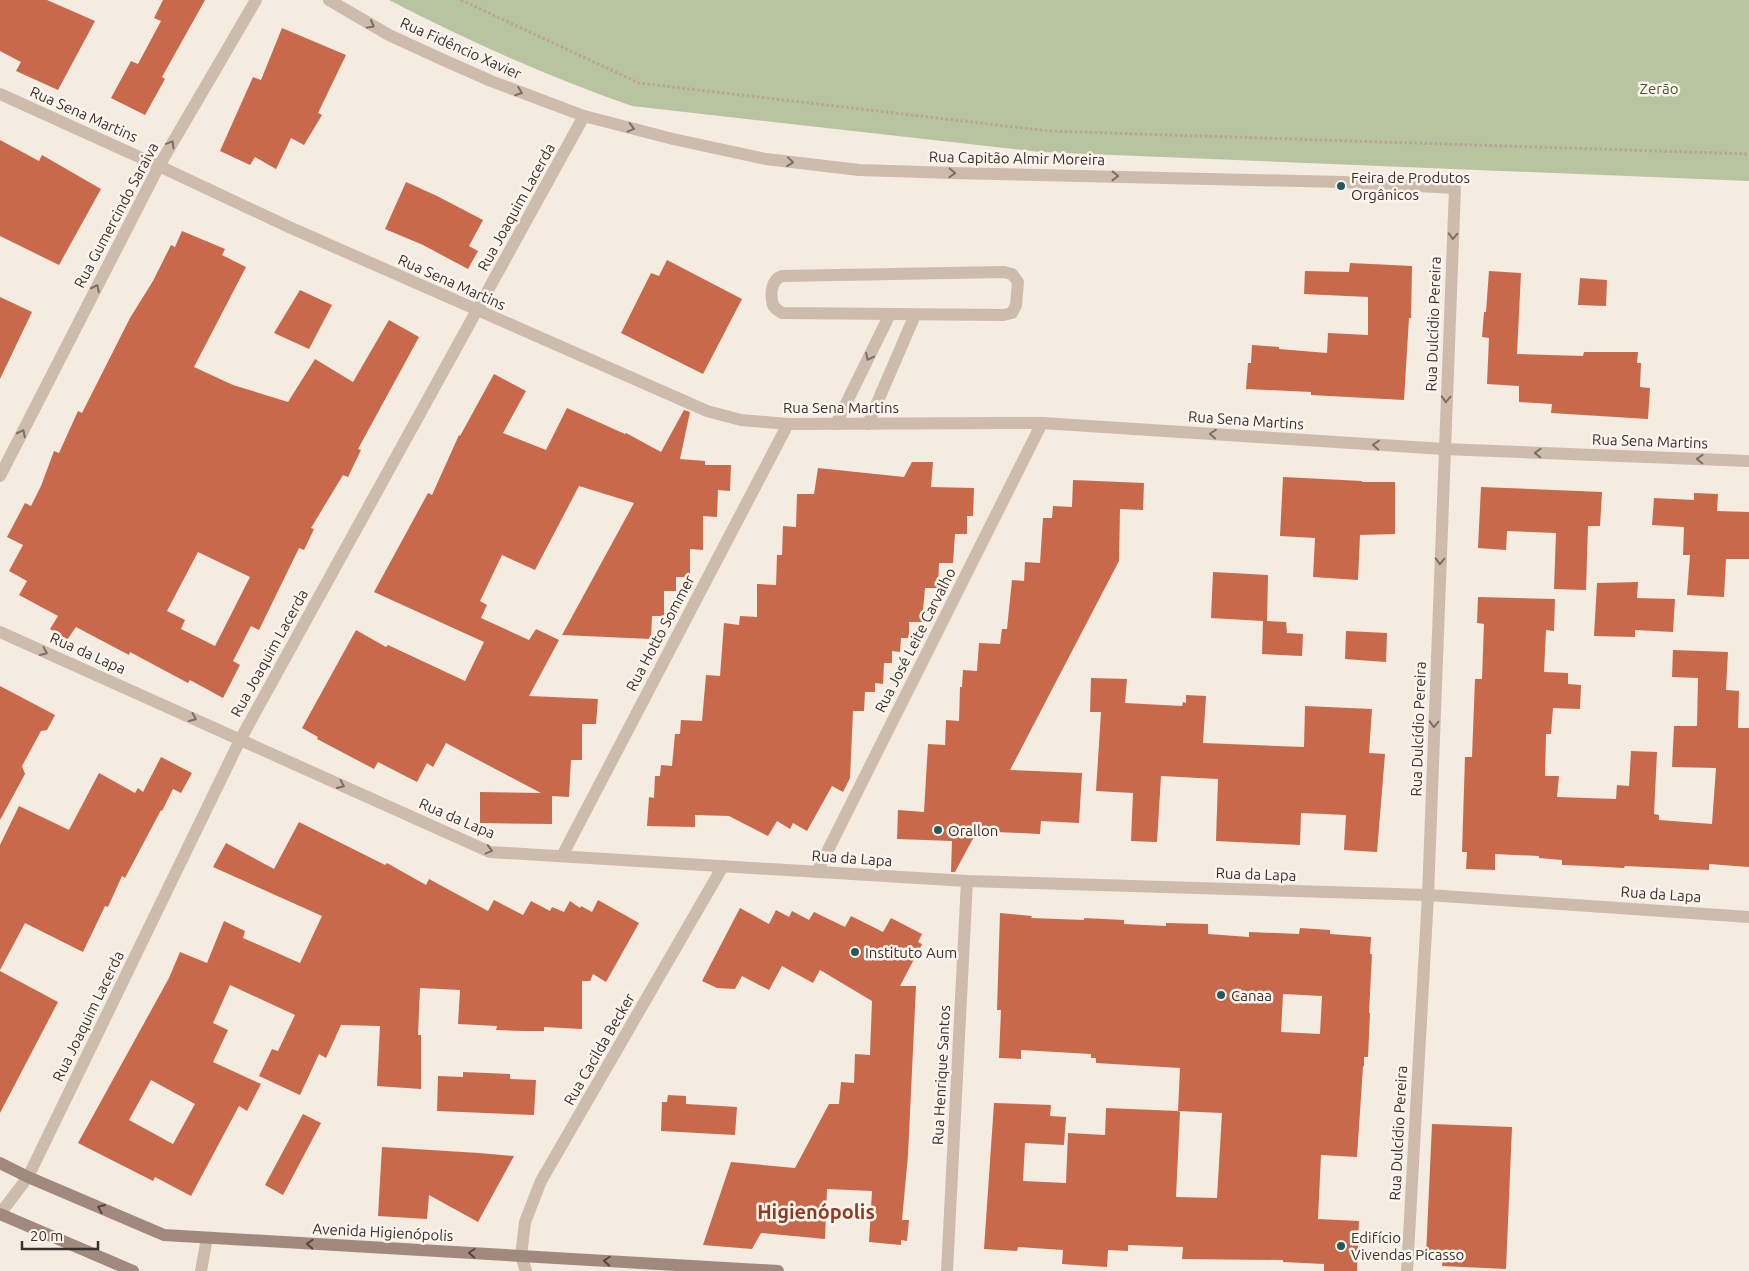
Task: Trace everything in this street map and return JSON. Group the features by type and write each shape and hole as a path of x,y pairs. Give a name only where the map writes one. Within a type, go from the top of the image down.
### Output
{"main road":[{"name":"Avenida Higienópolis","path":"0,1163 28,1177 164,1235 778,1271"},
{"path":"0,1214 133,1271"}],"street":[{"name":"Rua Gumercindo Saraiva","path":"0,476 159,166 256,0"},
{"name":"Rua Fidêncio Xavier","path":"329,0 389,34 439,58 491,81 584,116"},
{"name":"Rua Sena Martins","path":"0,94 159,166 289,228 707,411 741,420 788,424 1042,423 1444,449 1749,461"},
{"name":"Rua Capitão Almir Moreira","path":"584,116 673,139 766,159 859,170 1342,182 1455,188"},
{"name":"Rua Joaquim Lacerda","path":"0,1214 28,1177 240,740 584,116"},
{"name":"Rua Dulcídio Pereira","path":"1407,1271 1428,895 1455,188"},
{"path":"1004,272 1012,274 1018,282 1016,305 1012,313 1003,315 915,315 782,313 776,310 773,305 773,284 776,279 782,276 1004,272"},
{"path":"836,424 890,314"},
{"path":"868,424 915,315"},
{"name":"Rua José Leite Carvalho","path":"817,872 1042,423"},
{"name":"Rua Hotto Sommer","path":"562,856 788,424"},
{"name":"Rua da Lapa","path":"0,632 490,852 966,881 1428,895 1749,917"},
{"name":"Rua Cacilda Becker","path":"521,1256 525,1222 541,1181 723,866"},
{"name":"Rua Henrique Santos","path":"947,1271 966,881"},
{"path":"201,1271 208,1238"},
{"path":"521,1256 526,1271"}],"path":[{"path":"461,0 639,82 658,85 1048,131 1749,154"}],"green space":[{"name":"Zerão","path":"389,0 1749,0 1749,181 1040,152 632,106 509,58"}],"building":[{"path":"0,0 47,0 95,21 58,90 16,71 21,62 0,51"},
{"path":"163,0 205,0 162,77 165,79 145,115 111,98 131,61 138,64 161,21 154,18"},
{"path":"282,28 346,55 318,113 322,115 304,145 291,138 276,169 255,157 250,165 220,151 253,77 261,80"},
{"path":"0,140 39,161 42,155 101,189 59,265 0,236"},
{"path":"406,182 483,220 469,246 478,251 468,269 423,245 385,229"},
{"path":"182,231 225,249 222,255 246,267 194,367 233,385 288,402 315,359 353,382 389,320 419,337 358,449 361,450 348,477 343,475 311,528 314,529 304,550 299,548 259,630 251,626 233,661 240,665 223,698 190,680 188,683 130,652 129,655 76,627 67,640 50,629 58,616 19,595 27,581 9,571 23,545 7,537 25,503 31,506 41,486 54,451 59,453 78,411 82,413 130,318 153,281 171,245 175,247","holes":["198,552 250,577 215,646 181,629 185,620 167,611"]},
{"path":"667,260 742,299 703,374 621,333 651,273 659,276"},
{"path":"1350,263 1412,266 1411,318 1409,318 1404,400 1311,395 1311,392 1246,389 1248,363 1251,363 1252,345 1327,353 1328,333 1368,335 1368,297 1304,294 1305,271 1349,272"},
{"path":"1489,271 1521,273 1517,354 1583,356 1584,352 1638,352 1637,363 1641,363 1640,387 1650,388 1648,419 1551,413 1552,404 1519,402 1519,386 1487,384 1489,338 1482,337"},
{"path":"1580,278 1607,280 1606,306 1578,305"},
{"path":"300,290 332,305 309,349 274,333"},
{"path":"0,297 32,312 0,379"},
{"path":"494,374 526,391 503,433 546,450 567,408 626,433 661,452 684,410 690,412 680,459 705,461 705,465 731,465 730,491 718,490 717,517 703,516 703,550 690,549 690,577 676,577 676,591 664,591 664,616 652,616 651,639 562,635 634,503 579,486 535,570 502,555 480,601 487,605 481,618 529,640 536,629 559,640 529,696 598,699 596,724 582,724 582,760 571,760 569,797 552,796 552,824 480,823 480,792 541,793 446,743 433,767 427,763 417,782 378,762 374,769 317,739 318,737 302,728 356,630 386,647 388,645 465,681 484,642 374,592 428,493 432,495 459,435"},
{"path":"912,462 933,462 931,487 974,488 973,516 967,516 967,534 955,534 953,563 939,563 938,588 925,588 922,622 909,622 909,638 901,638 900,652 892,651 892,663 884,663 883,684 875,683 875,692 865,692 864,711 853,711 850,778 843,792 832,786 807,831 793,823 790,829 777,821 768,836 729,816 695,815 695,827 647,826 649,797 654,798 655,776 660,776 661,765 672,766 675,734 680,734 681,720 702,721 706,675 720,676 724,623 739,625 740,616 757,617 757,584 776,585 777,555 782,555 783,526 796,527 797,494 814,494 818,468 904,477"},
{"path":"1283,477 1395,482 1395,534 1360,535 1358,580 1313,577 1315,538 1280,536"},
{"path":"1073,480 1144,483 1143,510 1120,509 1119,561 1010,770 1082,773 1079,823 1041,821 1040,834 977,831 955,872 951,872 952,841 897,839 898,810 924,812 928,744 945,745 946,720 959,721 960,687 962,687 963,670 977,671 979,643 1000,644 1002,629 1007,629 1012,580 1024,581 1025,562 1040,563 1043,518 1052,518 1053,506 1072,507"},
{"path":"1481,487 1602,492 1600,526 1588,526 1586,590 1554,589 1556,533 1507,531 1506,550 1478,548"},
{"path":"1694,493 1718,494 1717,511 1749,512 1749,559 1726,559 1724,597 1687,595 1690,555 1683,555 1684,527 1652,525 1654,498 1694,500"},
{"path":"1213,572 1268,575 1267,621 1286,622 1287,633 1303,634 1302,656 1262,654 1263,621 1211,618"},
{"path":"1638,582 1637,598 1675,599 1673,632 1635,630 1635,637 1594,636 1597,583"},
{"path":"1478,597 1555,599 1554,631 1546,630 1544,672 1568,673 1568,684 1581,685 1580,709 1553,708 1551,734 1546,734 1545,776 1559,776 1557,797 1616,799 1617,785 1629,786 1631,751 1657,752 1654,814 1659,815 1659,820 1712,824 1716,768 1672,767 1674,726 1697,726 1698,678 1672,677 1673,650 1728,652 1726,690 1739,691 1738,728 1749,728 1749,867 1709,864 1709,870 1562,865 1562,860 1539,858 1539,856 1495,854 1495,870 1466,869 1467,852 1462,852 1465,757 1472,757 1475,679 1482,679 1484,624 1477,623"},
{"path":"1346,631 1387,633 1386,662 1345,659"},
{"path":"1091,678 1127,679 1125,703 1182,706 1183,702 1186,703 1186,695 1206,696 1203,743 1304,747 1305,706 1372,709 1369,753 1385,754 1377,852 1344,850 1346,815 1301,813 1300,845 1216,841 1218,779 1161,776 1157,842 1131,841 1133,793 1096,791 1101,712 1090,712"},
{"path":"0,686 55,715 47,730 41,731 22,766 25,774 0,820"},
{"path":"161,757 192,773 181,793 173,789 125,878 122,876 108,907 105,906 83,952 25,923 0,970 0,845 19,806 69,830 99,773 135,793 138,788 143,792"},
{"path":"299,822 385,865 387,863 426,885 429,879 488,911 494,900 523,915 531,901 550,911 552,907 564,912 570,901 580,908 581,906 592,912 598,900 639,923 606,982 593,974 590,981 582,981 582,1029 544,1027 544,1031 496,1030 497,1026 458,1024 460,990 420,988 418,1035 421,1035 421,1089 377,1086 380,1026 341,1025 326,1058 319,1054 300,1095 259,1076 272,1049 278,1051 295,1015 230,985 213,1023 228,1030 213,1062 261,1084 247,1111 239,1106 191,1196 155,1177 153,1181 78,1143 169,978 180,952 207,963 224,921 245,931 243,938 300,963 322,916 213,867 226,843 274,869","holes":["151,1080 195,1104 173,1144 129,1120"]},
{"path":"740,908 769,924 776,910 789,917 792,911 809,920 814,912 845,927 851,916 883,932 891,918 922,934 918,942 922,944 900,986 916,986 908,1155 902,1220 909,1220 907,1241 901,1240 901,1245 869,1242 872,1191 827,1189 825,1239 761,1233 752,1249 703,1245 731,1162 795,1168 829,1104 839,1104 841,1082 854,1083 855,1054 870,1055 872,1001 820,970 813,983 782,966 769,990 742,976 735,989 717,988 702,981"},
{"path":"1000,913 1032,916 1031,918 1124,920 1124,924 1166,926 1166,923 1208,924 1208,934 1249,937 1249,932 1299,934 1300,928 1330,930 1330,934 1371,937 1368,1057 1364,1057 1363,1066 1357,1157 1321,1155 1318,1219 1359,1221 1357,1271 1324,1271 1324,1264 1283,1262 1283,1260 1182,1259 1183,1247 1128,1245 1128,1251 1108,1250 1107,1267 1062,1264 1063,1250 1018,1247 1017,1251 984,1249 994,1103 1051,1105 1050,1116 1066,1117 1064,1145 1025,1143 1023,1181 1066,1183 1068,1133 1105,1135 1106,1108 1178,1111 1180,1068 1096,1063 1096,1058 1091,1058 1091,1054 1021,1050 1021,1059 999,1058 1001,1010 997,1010","holes":["1283,994 1322,996 1320,1034 1281,1032","1178,1111 1222,1113 1217,1198 1176,1197 1180,1112"]},
{"path":"0,971 58,1002 0,1113"},
{"path":"463,1072 510,1074 510,1079 536,1080 534,1115 437,1111 438,1076 463,1077"},
{"path":"668,1095 686,1096 686,1104 737,1107 735,1135 661,1131 662,1102 667,1102"},
{"path":"303,1114 321,1123 283,1195 265,1185"},
{"path":"1432,1124 1512,1127 1506,1269 1442,1266 1443,1256 1426,1255"},
{"path":"382,1147 514,1156 478,1222 429,1195 427,1219 378,1216"}],"place":[{"name":"Feira de Produtos Orgânicos","path":"1341,186"},
{"name":"Orallon","path":"938,830"},
{"name":"Instituto Aum","path":"855,952"},
{"name":"Canaa","path":"1221,995"},
{"name":"Edifício Vivendas Picasso","path":"1341,1246"}],"district":[{"name":"Higienópolis","path":"816,1211"}]}
